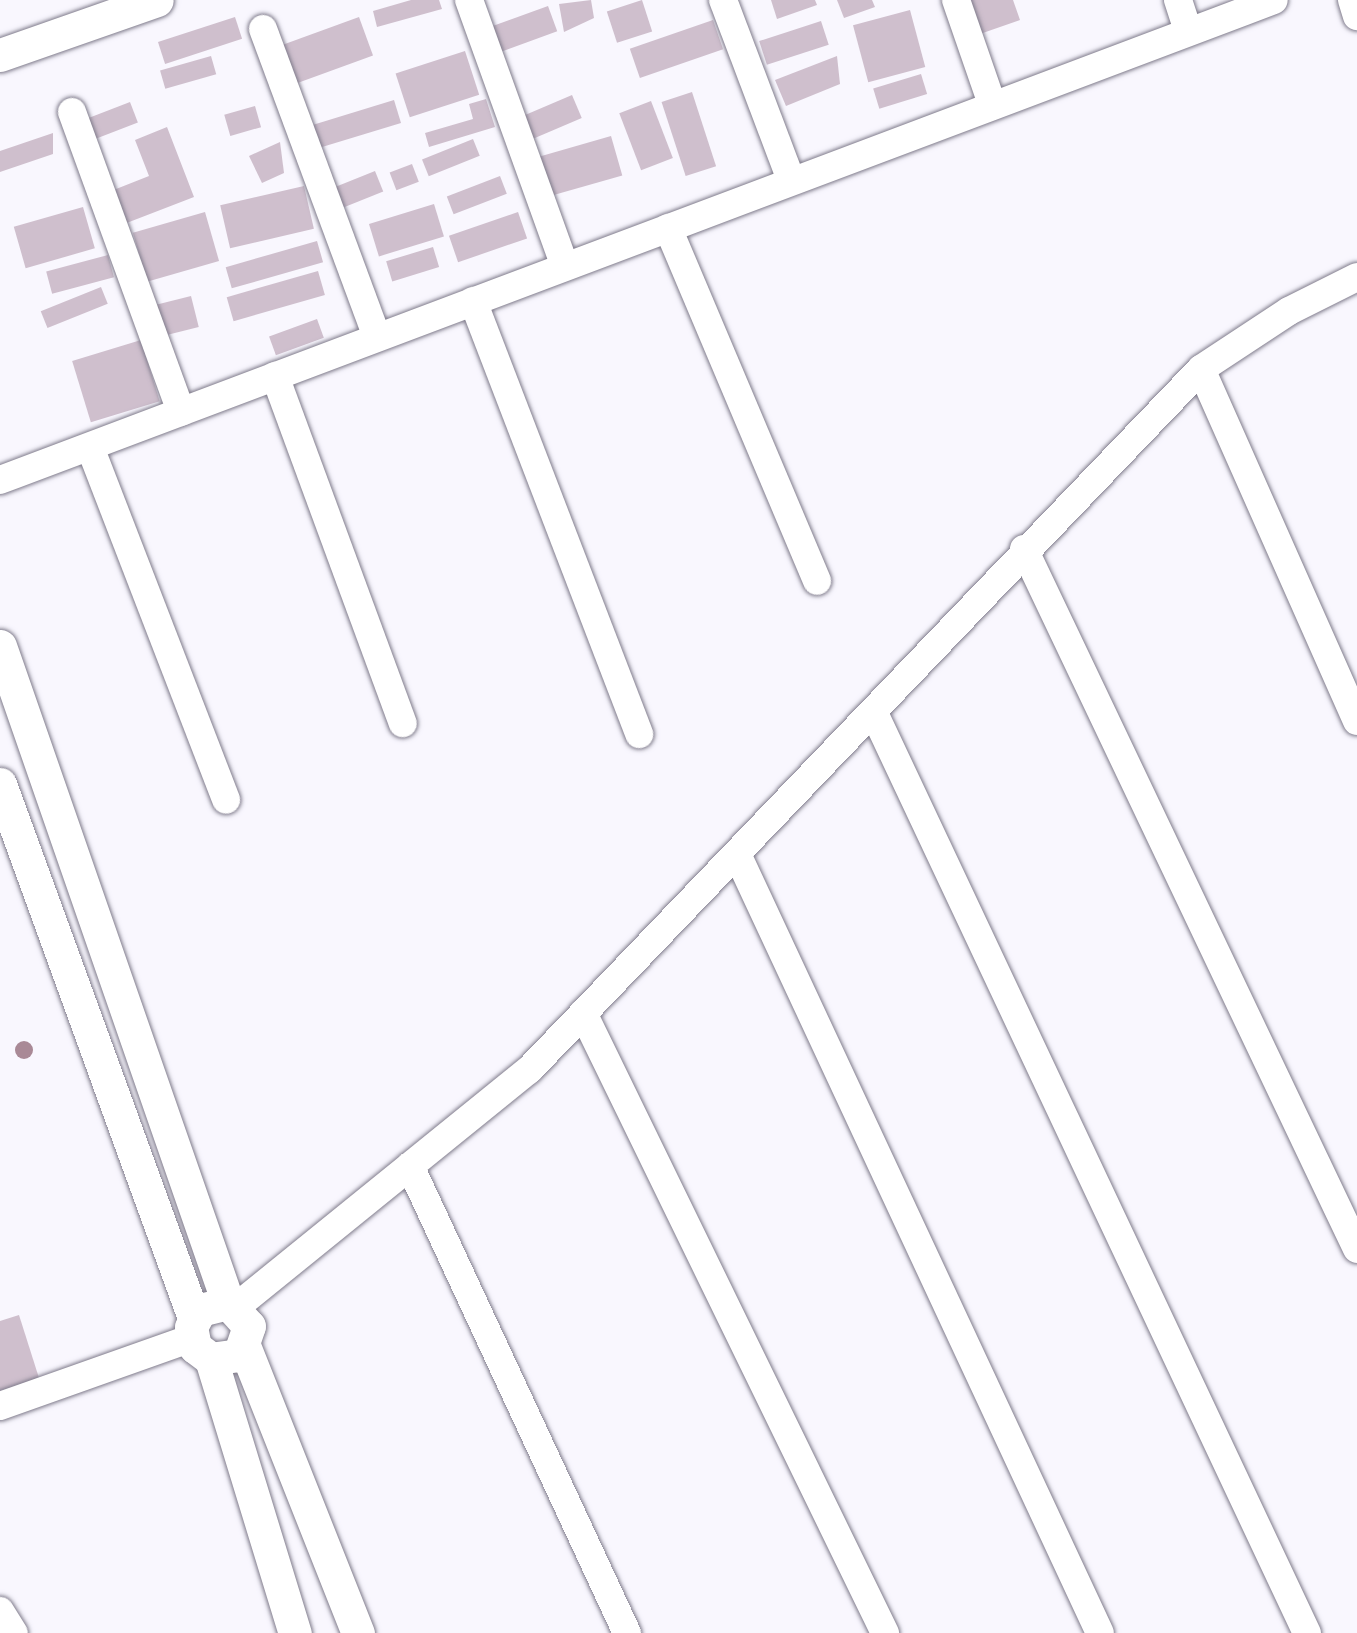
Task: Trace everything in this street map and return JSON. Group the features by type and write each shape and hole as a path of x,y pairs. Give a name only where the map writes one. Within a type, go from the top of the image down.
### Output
{"street":[{"path":"0,55 157,0"},
{"path":"469,0 565,266"},
{"path":"723,0 791,180"},
{"path":"956,0 992,104"},
{"path":"1178,0 1188,30"},
{"path":"0,480 1188,30 1274,0"},
{"path":"1352,0 1357,16"},
{"path":"263,29 377,338"},
{"path":"72,112 181,412"},
{"path":"668,228 817,581"},
{"path":"199,1338 209,1305 232,1305 529,1070 874,713 1024,549 1201,369 1288,311 1357,277"},
{"path":"473,302 639,734"},
{"path":"1201,369 1357,721"},
{"path":"275,376 403,723"},
{"path":"90,447 226,800"},
{"path":"1024,549 1357,1249"},
{"path":"0,646 232,1305 249,1326 245,1348 358,1633"},
{"path":"874,713 1307,1633"},
{"path":"0,784 199,1338 295,1633"},
{"path":"737,854 1100,1633"},
{"path":"583,1013 885,1633"},
{"path":"410,1166 627,1633"},
{"path":"199,1338 230,1360 245,1348"},
{"path":"0,1406 199,1338"},
{"path":"0,1611 14,1633"}],"building":[{"path":"411,0 439,0 442,9 377,27 373,11"},
{"path":"591,0 594,18 564,32 559,4"},
{"path":"642,0 652,31 617,43 607,11"},
{"path":"771,0 815,0 817,5 777,19"},
{"path":"837,0 872,0 875,7 844,18"},
{"path":"965,0 1013,0 1020,20 977,35"},
{"path":"548,6 557,31 500,52 491,27"},
{"path":"910,10 925,67 868,82 853,25"},
{"path":"235,17 242,39 165,64 158,42"},
{"path":"359,17 373,56 294,84 280,46"},
{"path":"713,20 723,49 640,78 630,49"},
{"path":"821,21 829,45 767,65 759,41"},
{"path":"465,51 479,95 410,117 396,74"},
{"path":"211,56 216,74 165,89 160,71"},
{"path":"837,56 840,84 786,106 775,80"},
{"path":"921,74 927,94 879,109 873,89"},
{"path":"692,92 716,166 686,176 662,102"},
{"path":"572,95 582,118 530,140 520,117"},
{"path":"486,99 495,127 429,147 425,133 473,119 469,104"},
{"path":"394,100 401,123 319,148 312,125"},
{"path":"651,101 673,158 641,170 619,113"},
{"path":"130,102 138,123 89,141 81,121"},
{"path":"255,106 261,127 230,136 224,115"},
{"path":"167,127 194,197 124,224 111,191 149,176 135,140"},
{"path":"53,133 53,154 0,172 0,151"},
{"path":"611,136 622,175 550,196 539,157"},
{"path":"473,139 480,156 429,176 422,160"},
{"path":"280,142 284,173 262,183 249,156"},
{"path":"412,164 419,182 396,190 390,173"},
{"path":"375,171 383,191 338,210 330,189"},
{"path":"500,176 507,194 454,214 447,196"},
{"path":"304,186 314,229 230,248 220,205"},
{"path":"434,204 444,237 379,256 369,224"},
{"path":"83,207 95,248 26,268 14,227"},
{"path":"205,212 219,261 147,282 133,233"},
{"path":"518,212 527,238 458,262 449,236"},
{"path":"317,241 323,262 232,288 226,267"},
{"path":"433,247 439,267 392,281 386,261"},
{"path":"108,255 114,277 52,294 46,272"},
{"path":"318,271 325,295 234,321 227,297"},
{"path":"101,287 108,304 47,328 41,311"},
{"path":"191,296 199,327 161,336 153,305"},
{"path":"317,319 324,338 276,355 269,336"},
{"path":"141,340 160,401 91,422 72,361"},
{"path":"19,1315 39,1378 0,1391 0,1321"}]}
